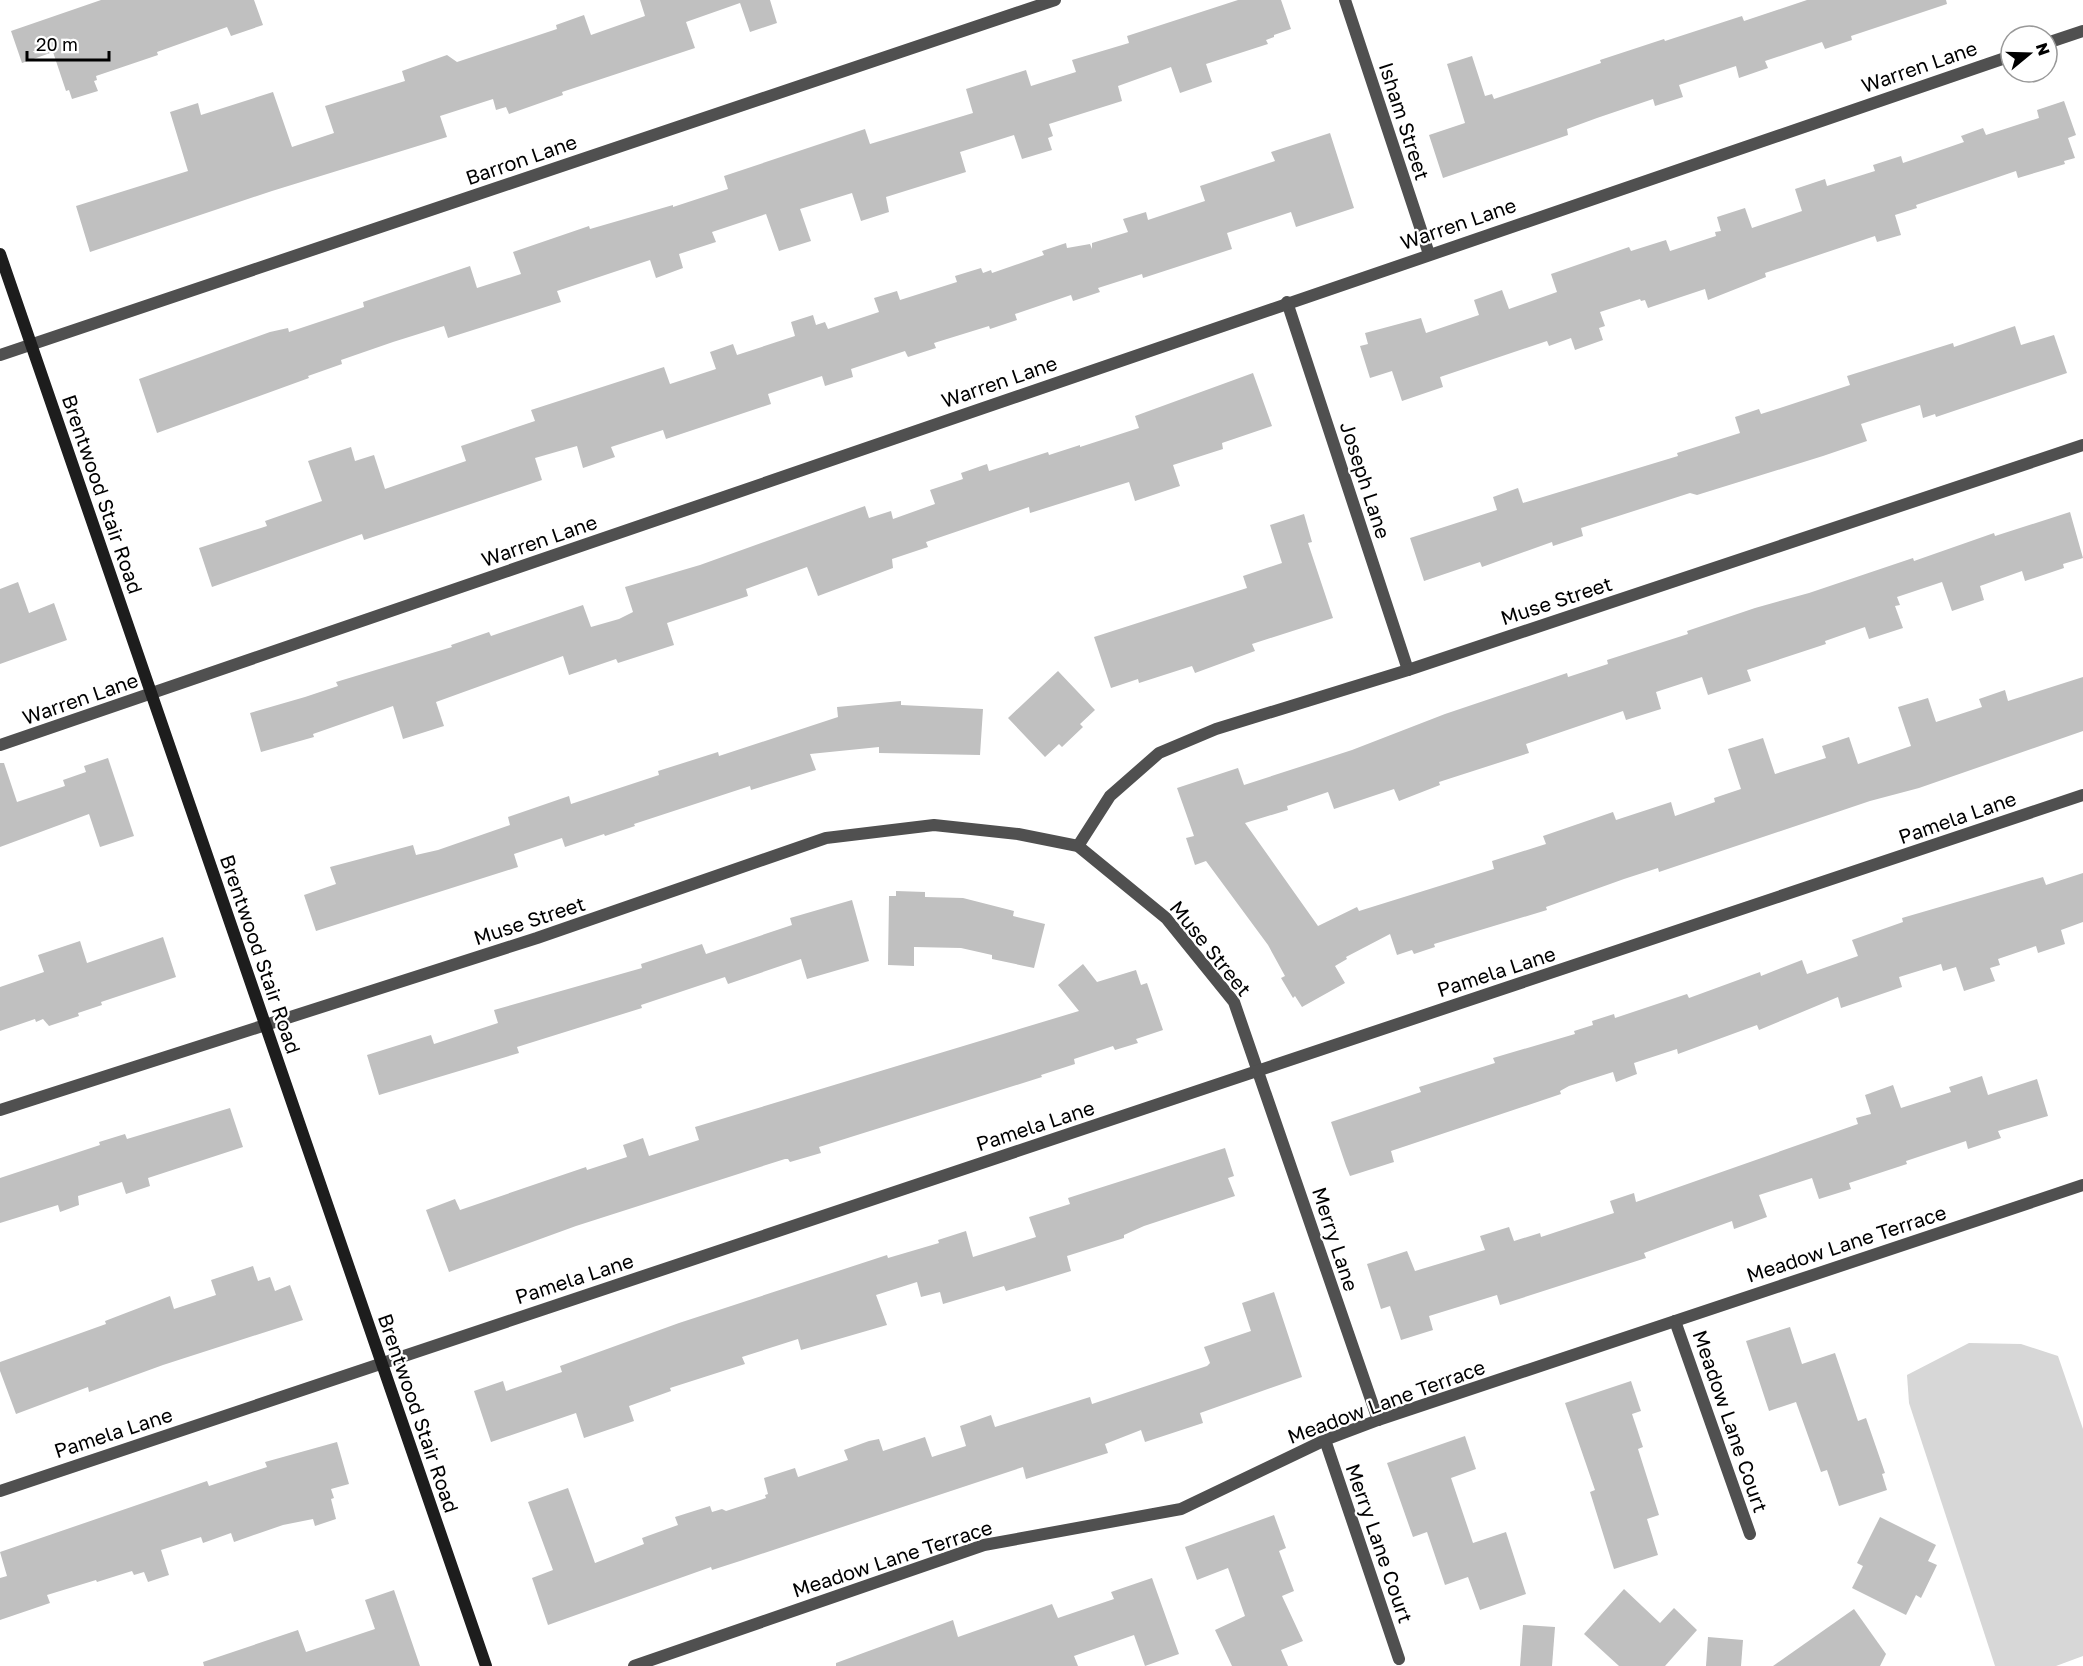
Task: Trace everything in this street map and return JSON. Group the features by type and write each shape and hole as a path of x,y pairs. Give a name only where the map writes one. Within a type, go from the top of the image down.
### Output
{"main road":[{"name":"Brentwood Stair Road","path":"0,254 486,1666"}],"street":[{"name":"Barron Lane","path":"0,356 1055,0"},
{"name":"Isham Street","path":"1345,0 1429,254"},
{"path":"2059,39 2083,31"},
{"name":"Warren Lane","path":"0,745 1287,302 1999,60"},
{"name":"Joseph Lane","path":"1287,302 1408,670"},
{"name":"Muse Street","path":"1078,846 1110,795 1160,753 1215,729 1408,670 2083,445"},
{"name":"Pamela Lane","path":"0,1491 2083,795"},
{"name":"Muse Street","path":"0,1110 537,938 826,838 934,825 1018,834 1078,846 1166,918 1221,985 1234,1002 1259,1070"},
{"name":"Merry Lane","path":"1259,1070 1378,1420"},
{"name":"Meadow Lane Terrace","path":"634,1666 984,1545 1180,1509 1325,1440 1378,1420 2083,1185"},
{"name":"Meadow Lane Court","path":"1675,1321 1750,1534"},
{"name":"Merry Lane Court","path":"1325,1440 1399,1659"}],"shaded area":[{"path":"1969,1343 2021,1344 2058,1356 2083,1429 2083,1656 2056,1666 1995,1666 1909,1403 1907,1375"}],"building":[{"path":"101,0 254,0 263,25 231,36 227,27 157,52 158,55 96,76 97,80 94,81 98,91 72,99 69,90 66,91 53,52 22,63 11,31"},
{"path":"640,0 770,0 777,23 750,32 740,3 686,22 695,48 562,92 563,95 509,114 506,107 496,110 493,99 440,116 447,137 272,191 90,252 76,206 188,171 170,112 198,103 201,115 273,92 292,147 334,133 325,106 405,81 402,71 447,55 457,62 557,29 556,25 584,15 591,35 645,16"},
{"path":"1238,0 1281,0 1291,29 1266,40 1268,44 1206,64 1212,82 1180,93 1171,67 1118,86 1122,101 1049,124 1053,136 1048,138 1052,150 1022,159 1014,135 960,152 966,172 886,197 889,212 861,221 852,193 800,209 811,241 779,251 766,214 712,232 716,242 679,254 683,268 656,278 650,260 557,291 561,302 448,338 444,326 393,342 341,360 342,364 308,376 309,378 157,433 139,379 270,332 288,328 289,332 364,307 363,302 470,266 477,288 521,274 513,252 589,226 590,229 673,205 673,207 728,189 724,176 865,129 870,144 973,113 966,89 1026,70 1031,86 1076,72 1072,60 1129,43 1127,36"},
{"path":"1807,0 1946,0 1947,4 1851,36 1852,40 1825,49 1822,42 1765,61 1768,68 1739,78 1736,66 1679,85 1683,97 1655,106 1653,99 1567,129 1568,135 1443,178 1429,135 1465,123 1447,64 1472,56 1485,96 1492,94 1494,99 1664,39 1665,41 1742,16 1744,21"},
{"path":"2064,101 2076,135 2068,138 2075,158 2064,161 2065,164 2018,178 2016,171 1916,205 1917,208 1895,215 1901,235 1877,242 1875,236 1765,273 1766,277 1708,300 1705,289 1648,308 1645,300 1640,299 1600,312 1605,326 1599,328 1603,340 1575,350 1571,338 1549,346 1547,341 1440,377 1443,387 1402,401 1392,371 1370,378 1360,346 1368,344 1365,333 1421,318 1426,333 1479,315 1474,300 1502,290 1509,309 1557,292 1551,274 1629,247 1631,251 1666,240 1670,251 1716,236 1715,232 1721,231 1717,217 1745,208 1752,228 1802,211 1795,189 1825,179 1827,186 1875,171 1873,165 1901,156 1903,163 1964,142 1961,136 1983,128 1986,135 2039,118 2037,110"},
{"path":"1330,133 1354,208 1296,227 1291,212 1227,233 1232,249 1143,278 1142,274 1098,288 1100,292 1073,301 1071,295 1015,314 1017,320 934,343 936,348 908,357 905,351 851,369 853,377 825,386 822,376 768,394 771,404 666,439 663,430 611,447 615,457 583,468 577,446 535,458 542,480 364,540 362,534 212,587 199,548 267,526 265,521 322,501 308,461 351,447 355,461 374,455 385,489 466,461 461,446 535,421 531,410 664,367 670,384 716,369 710,352 733,344 737,355 795,336 791,322 813,315 816,325 825,322 828,329 879,312 874,298 897,291 900,300 957,282 955,276 981,268 983,273 991,270 992,273 1044,255 1042,251 1066,243 1067,248 1090,244 1092,249 1092,243 1128,232 1123,219 1146,212 1148,220 1205,201 1200,186 1275,161 1271,152"},
{"path":"2015,326 2021,345 2054,335 2067,373 1936,417 1935,414 1923,418 1920,405 1861,424 1867,441 1697,495 1690,493 1581,528 1583,536 1553,546 1552,542 1482,567 1480,562 1424,581 1410,538 1497,510 1493,497 1518,488 1523,503 1678,456 1677,453 1740,433 1735,417 1759,409 1761,414 1780,408 1850,385 1847,376 1953,343 1954,347"},
{"path":"1253,373 1272,426 1222,443 1223,449 1173,465 1180,486 1135,501 1129,482 1030,513 1029,507 926,542 928,547 892,559 893,568 818,596 807,567 746,589 748,596 667,623 674,645 618,663 616,659 569,675 563,656 436,702 444,726 403,739 393,706 313,734 314,737 261,752 250,713 338,686 336,682 452,647 451,645 489,632 491,636 583,605 591,627 619,619 633,612 625,587 700,565 865,506 869,518 891,511 893,519 935,504 930,490 963,479 961,473 987,464 989,471 1048,452 1049,455 1080,445 1080,447 1139,428 1135,416"},
{"path":"2070,512 2083,558 2063,564 2064,568 2025,581 2022,571 1980,586 1984,600 1952,611 1942,582 1897,597 1900,605 1895,606 1903,628 1869,639 1865,627 1825,641 1826,644 1747,670 1751,681 1708,695 1702,677 1656,692 1661,709 1626,720 1623,711 1526,744 1529,753 1439,782 1440,785 1399,801 1394,789 1334,809 1328,792 1287,806 1288,810 1245,823 1318,926 1357,907 1359,911 1494,869 1492,861 1546,844 1543,836 1613,812 1616,820 1671,802 1675,816 1715,802 1714,798 1741,789 1728,749 1763,738 1775,774 1826,758 1822,746 1849,737 1858,764 1911,746 1898,707 1928,698 1936,722 1982,707 1979,699 2005,690 2008,701 2083,677 2083,731 1919,788 1870,801 1659,872 1658,868 1624,879 1546,907 1547,910 1434,944 1435,947 1414,954 1412,950 1397,955 1390,934 1346,957 1347,959 1335,966 1345,983 1302,1007 1295,996 1293,998 1281,978 1285,976 1268,945 1206,861 1195,865 1186,838 1194,836 1177,788 1238,768 1244,785 1352,750 1445,714 1567,673 1568,677 1608,664 1607,660 1688,634 1687,631 1755,608 1809,593 1913,558 1914,561 1994,533 1995,536"},
{"path":"1304,514 1312,542 1308,543 1333,618 1252,644 1255,651 1195,673 1192,666 1139,683 1138,679 1111,688 1094,637 1247,588 1243,576 1282,563 1270,525"},
{"path":"18,582 29,613 54,603 67,640 0,664 0,589"},
{"path":"1058,671 1095,710 1080,724 1083,727 1062,747 1059,744 1045,757 1008,718"},
{"path":"901,701 901,705 983,709 980,755 879,753 879,747 810,754 816,770 751,790 750,786 634,824 635,826 605,836 604,834 565,847 562,838 514,854 518,867 316,931 304,895 336,884 330,867 413,845 416,855 438,850 510,825 508,817 569,796 571,804 659,775 658,771 718,752 719,756 838,717 837,707"},
{"path":"108,758 134,836 100,847 89,814 0,847 0,763 4,763 17,802 65,786 63,780 86,772 84,766"},
{"path":"2083,873 2083,922 2061,930 2065,944 2038,953 2036,946 1998,959 2000,965 1990,968 1995,981 1964,991 1956,967 1943,971 1941,964 1899,977 1902,987 1841,1008 1838,997 1759,1030 1757,1025 1678,1054 1677,1049 1634,1063 1637,1074 1616,1082 1613,1072 1569,1086 1560,1091 1561,1094 1391,1151 1394,1162 1350,1176 1331,1122 1421,1092 1419,1087 1495,1063 1493,1058 1575,1034 1574,1031 1593,1025 1592,1021 1614,1014 1615,1018 1687,994 1689,998 1760,972 1761,976 1802,960 1807,974 1858,956 1852,940 1903,922 1902,918 2043,877 2046,885"},
{"path":"896,891 925,892 925,897 963,898 1014,911 1013,916 1045,924 1034,968 992,959 992,955 961,948 914,947 914,966 888,965 889,896 896,896"},
{"path":"852,900 869,961 807,979 801,959 728,984 725,977 641,1005 642,1008 517,1047 519,1053 379,1095 367,1055 431,1035 434,1044 498,1023 494,1010 642,968 641,964 702,944 706,954 792,925 790,918"},
{"path":"163,937 176,977 101,1002 102,1005 78,1013 79,1016 49,1026 43,1019 36,1022 35,1019 0,1031 0,987 44,972 38,955 80,941 87,963"},
{"path":"1083,964 1097,982 1136,970 1141,985 1147,983 1163,1030 1136,1039 1138,1043 1115,1050 1113,1046 1074,1059 1075,1064 1041,1075 1042,1077 819,1147 821,1153 790,1162 785,1159 576,1226 449,1272 426,1210 455,1199 460,1210 586,1167 587,1170 627,1157 623,1145 643,1138 649,1156 699,1140 695,1127 1079,1011 1058,985"},
{"path":"1982,1076 1988,1095 2037,1079 2048,1116 1998,1131 2001,1138 1968,1149 1966,1141 1906,1161 1907,1164 1849,1183 1851,1189 1819,1199 1812,1178 1759,1195 1767,1217 1734,1229 1732,1221 1644,1253 1646,1258 1500,1305 1497,1295 1429,1316 1433,1330 1401,1340 1390,1306 1381,1309 1367,1264 1407,1251 1415,1271 1485,1250 1480,1236 1509,1227 1514,1241 1540,1233 1541,1237 1614,1213 1610,1201 1634,1193 1636,1202 1858,1124 1856,1118 1871,1114 1865,1095 1893,1085 1901,1108 1951,1092 1949,1087"},
{"path":"230,1108 243,1147 148,1178 150,1186 126,1194 122,1182 78,1196 79,1205 60,1212 58,1205 0,1223 0,1178 100,1145 99,1142 125,1134 127,1139"},
{"path":"1225,1148 1234,1176 1228,1178 1235,1196 1144,1226 1124,1235 1124,1238 1067,1256 1071,1271 1006,1291 1004,1286 943,1304 940,1292 921,1297 917,1282 876,1295 887,1325 801,1350 798,1339 742,1357 745,1364 670,1388 671,1391 629,1406 634,1421 584,1438 576,1413 491,1442 474,1391 503,1381 506,1391 562,1372 560,1366 679,1323 887,1255 888,1258 939,1243 938,1240 966,1231 973,1257 1036,1237 1029,1217 1070,1204 1068,1198"},
{"path":"253,1266 258,1281 270,1277 275,1291 290,1285 303,1320 163,1365 89,1392 88,1387 16,1414 0,1371 0,1362 106,1324 105,1321 170,1296 174,1309 216,1295 211,1280"},
{"path":"1274,1292 1302,1377 1200,1413 1203,1423 1145,1442 1141,1430 1105,1444 1108,1453 1026,1479 1023,1467 712,1570 711,1567 548,1625 532,1578 553,1570 528,1502 568,1488 595,1563 644,1544 642,1538 678,1525 675,1517 710,1506 712,1512 722,1509 726,1511 766,1498 765,1495 768,1494 764,1478 795,1468 798,1477 848,1460 844,1450 869,1441 879,1439 883,1451 925,1437 932,1457 966,1446 960,1426 991,1415 995,1427 1090,1397 1092,1404 1207,1366 1210,1363 1204,1347 1251,1331 1242,1303"},
{"path":"1790,1327 1802,1364 1835,1353 1858,1421 1866,1418 1885,1473 1882,1474 1887,1490 1839,1506 1827,1470 1821,1472 1796,1402 1769,1411 1746,1341"},
{"path":"1631,1381 1641,1411 1632,1414 1643,1447 1638,1449 1659,1515 1647,1519 1658,1555 1614,1569 1590,1492 1595,1490 1565,1403"},
{"path":"1465,1436 1476,1469 1451,1478 1473,1543 1506,1532 1526,1594 1480,1610 1468,1577 1445,1585 1427,1532 1413,1537 1387,1463"},
{"path":"337,1442 349,1484 331,1489 336,1519 315,1526 313,1519 283,1525 234,1542 231,1533 203,1543 201,1537 161,1550 169,1575 148,1582 144,1572 134,1575 132,1571 97,1582 96,1580 47,1595 50,1603 0,1620 0,1578 7,1576 0,1552 207,1481 209,1486 267,1467 265,1462"},
{"path":"1274,1515 1286,1548 1279,1551 1294,1591 1282,1596 1303,1641 1281,1650 1288,1666 1232,1666 1215,1630 1245,1616 1228,1568 1197,1580 1185,1547"},
{"path":"1880,1517 1936,1545 1928,1561 1937,1565 1921,1598 1916,1595 1906,1615 1852,1588 1863,1566 1857,1563"},
{"path":"1152,1578 1179,1654 1145,1666 1134,1635 1074,1656 1078,1666 836,1666 836,1663 953,1620 958,1637 1052,1604 1058,1618 1114,1599 1111,1592"},
{"path":"1624,1589 1660,1623 1674,1608 1697,1630 1665,1666 1619,1666 1584,1634"},
{"path":"394,1590 420,1666 204,1666 203,1662 298,1630 306,1652 375,1629 365,1600"},
{"path":"1854,1609 1886,1654 1880,1666 1773,1666"},
{"path":"1523,1625 1555,1627 1552,1666 1520,1666"},
{"path":"1708,1637 1743,1640 1741,1666 1706,1666"}]}
